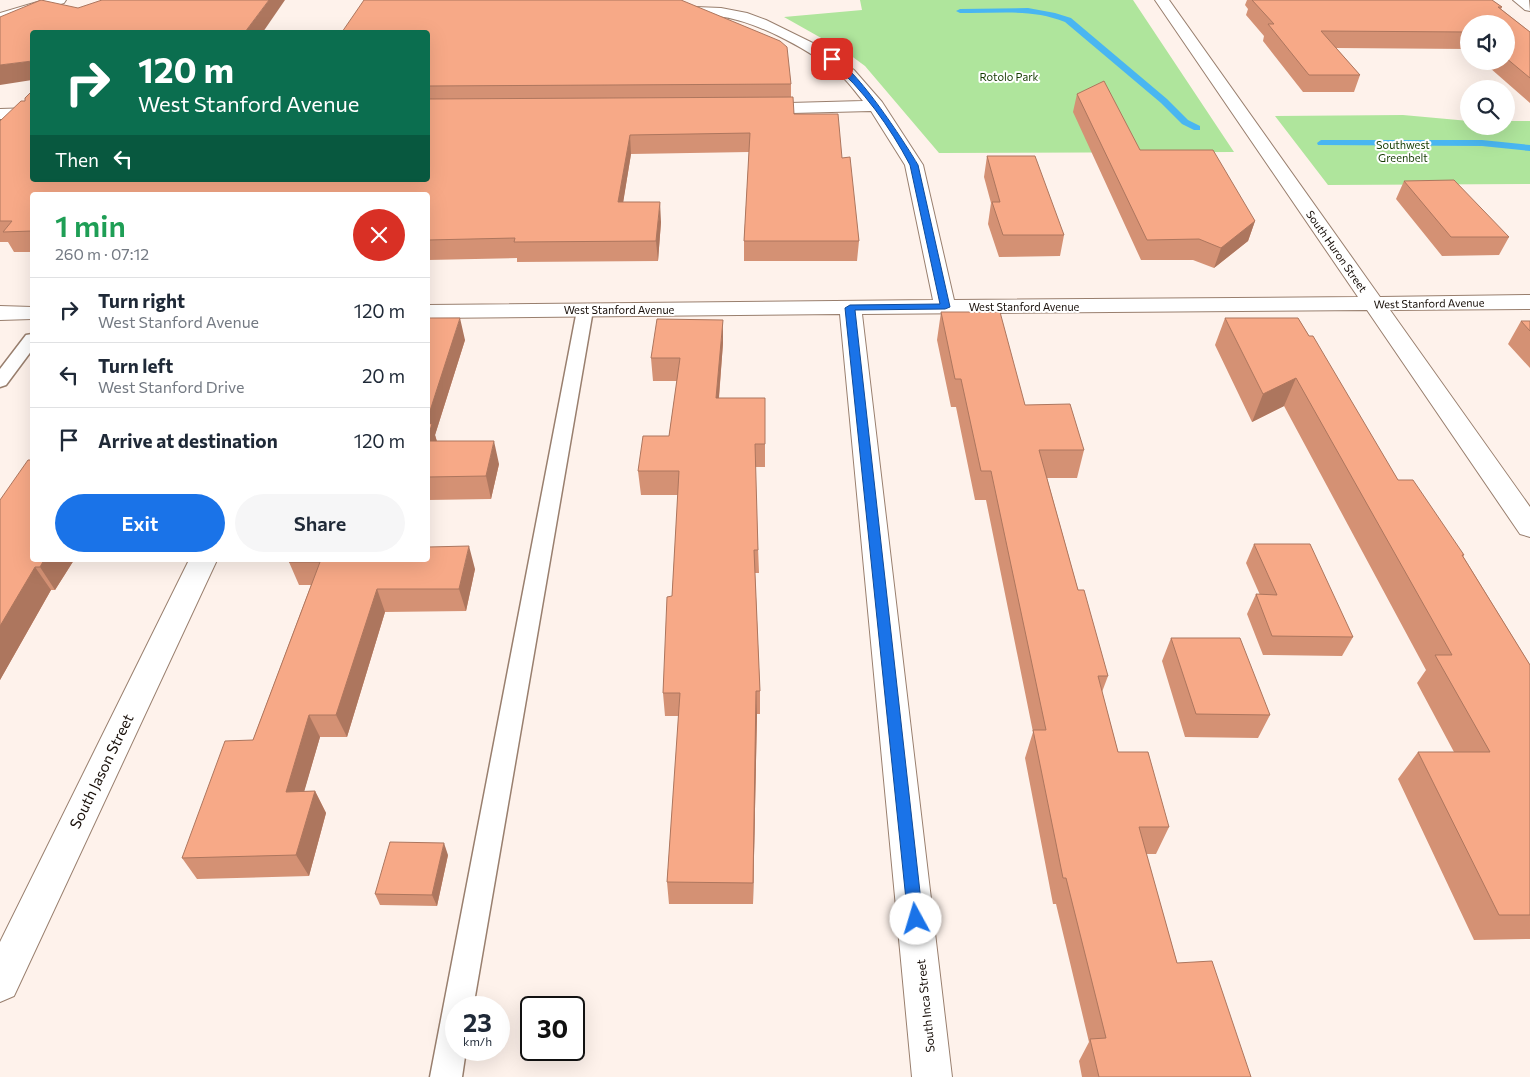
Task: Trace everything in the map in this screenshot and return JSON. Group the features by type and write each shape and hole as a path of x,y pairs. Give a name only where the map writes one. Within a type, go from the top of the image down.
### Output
{"street":[{"path":"0,18 59,0"},
{"name":"South Huron Street","path":"1162,0 1530,527"},
{"path":"1520,0 1530,7"},
{"path":"653,9 730,13 761,23 832,59 848,73 876,106 904,146 914,165 945,307"},
{"path":"741,109 876,106"},
{"path":"0,114 30,113"},
{"name":"West Stanford Avenue","path":"430,311 1530,302"},
{"name":"South Inca Street","path":"850,308 932,1077"},
{"path":"0,313 30,313"},
{"name":"South Jason Street","path":"0,983 201,562"}],"lane":[{"path":"460,996 586,310"},
{"path":"0,381 30,342"},
{"path":"446,1077 449,1061"}],"green space":[{"name":"Rotolo Park","path":"860,0 1133,0 1234,152 939,153 865,66 846,52 784,17 862,10"},
{"name":"Southwest Greenbelt","path":"1403,115 1460,120 1460,135 1515,135 1515,121 1530,121 1530,184 1328,185 1275,116"}],"building":[{"path":"41,0 78,8 102,0 269,0 246,30 30,30 30,61 0,65 0,17"},
{"path":"364,0 681,0 780,41 787,47 791,84 430,86 430,30 343,30"},
{"path":"1252,0 1492,0 1502,7 1498,7 1508,15 1460,15 1460,32 1321,31 1360,75 1309,75 1268,24 1274,24"},
{"path":"1515,20 1530,32 1530,78 1515,66"},
{"path":"1104,81 1140,150 1213,150 1255,221 1221,248 1199,239 1147,240 1077,94"},
{"path":"30,93 30,182 430,182 430,99 793,97 794,114 838,114 842,158 850,157 859,241 744,241 750,133 630,135 618,202 660,202 656,241 514,242 515,238 430,240 430,192 30,192 30,231 3,232 12,221 0,221 0,121 21,101 25,101 25,98"},
{"path":"987,156 1035,156 1064,235 1003,235 992,202 1000,202"},
{"path":"1454,180 1509,237 1451,237 1404,181"},
{"path":"941,312 1000,312 1025,405 1070,404 1084,450 1039,450 1078,590 1084,590 1108,676 1098,676 1118,752 1148,752 1169,827 1139,827 1177,963 1212,961 1251,1077 1099,1077 1090,1039 1106,1038 1066,878 1063,878 1033,730 1046,730 991,471 981,471 961,379 955,379"},
{"path":"430,318 460,318 430,411"},
{"path":"1225,318 1298,318 1309,336 1313,336 1398,480 1413,480 1464,555 1462,555 1530,665 1530,915 1499,915 1418,752 1490,752 1435,655 1452,655 1296,378 1263,394"},
{"path":"657,319 723,320 716,398 765,398 765,444 755,444 758,550 754,550 760,691 756,691 753,883 667,882 680,693 663,693 667,597 672,596 679,471 638,471 643,436 669,436 680,358 651,358"},
{"path":"1521,321 1530,321 1530,331"},
{"path":"430,441 494,441 486,476 430,477"},
{"path":"28,460 30,460 30,562 43,562 40,567 35,567 0,626 0,500"},
{"path":"1254,544 1310,544 1353,637 1272,636 1256,594 1277,595"},
{"path":"469,546 459,589 377,589 336,715 309,715 286,792 315,791 296,855 182,858 225,741 253,740 320,562 430,562 430,547"},
{"path":"1171,638 1240,638 1270,715 1196,714"},
{"path":"390,842 444,843 432,895 375,894"}],"waterway":[{"path":"960,11 1028,10 1055,15 1068,20 1164,101 1185,122 1197,128"},
{"path":"1321,143 1482,143 1530,148"}],"route":[{"path":"832,59 848,73 876,106 909,154 917,176 945,307 850,308 916,919"}]}
